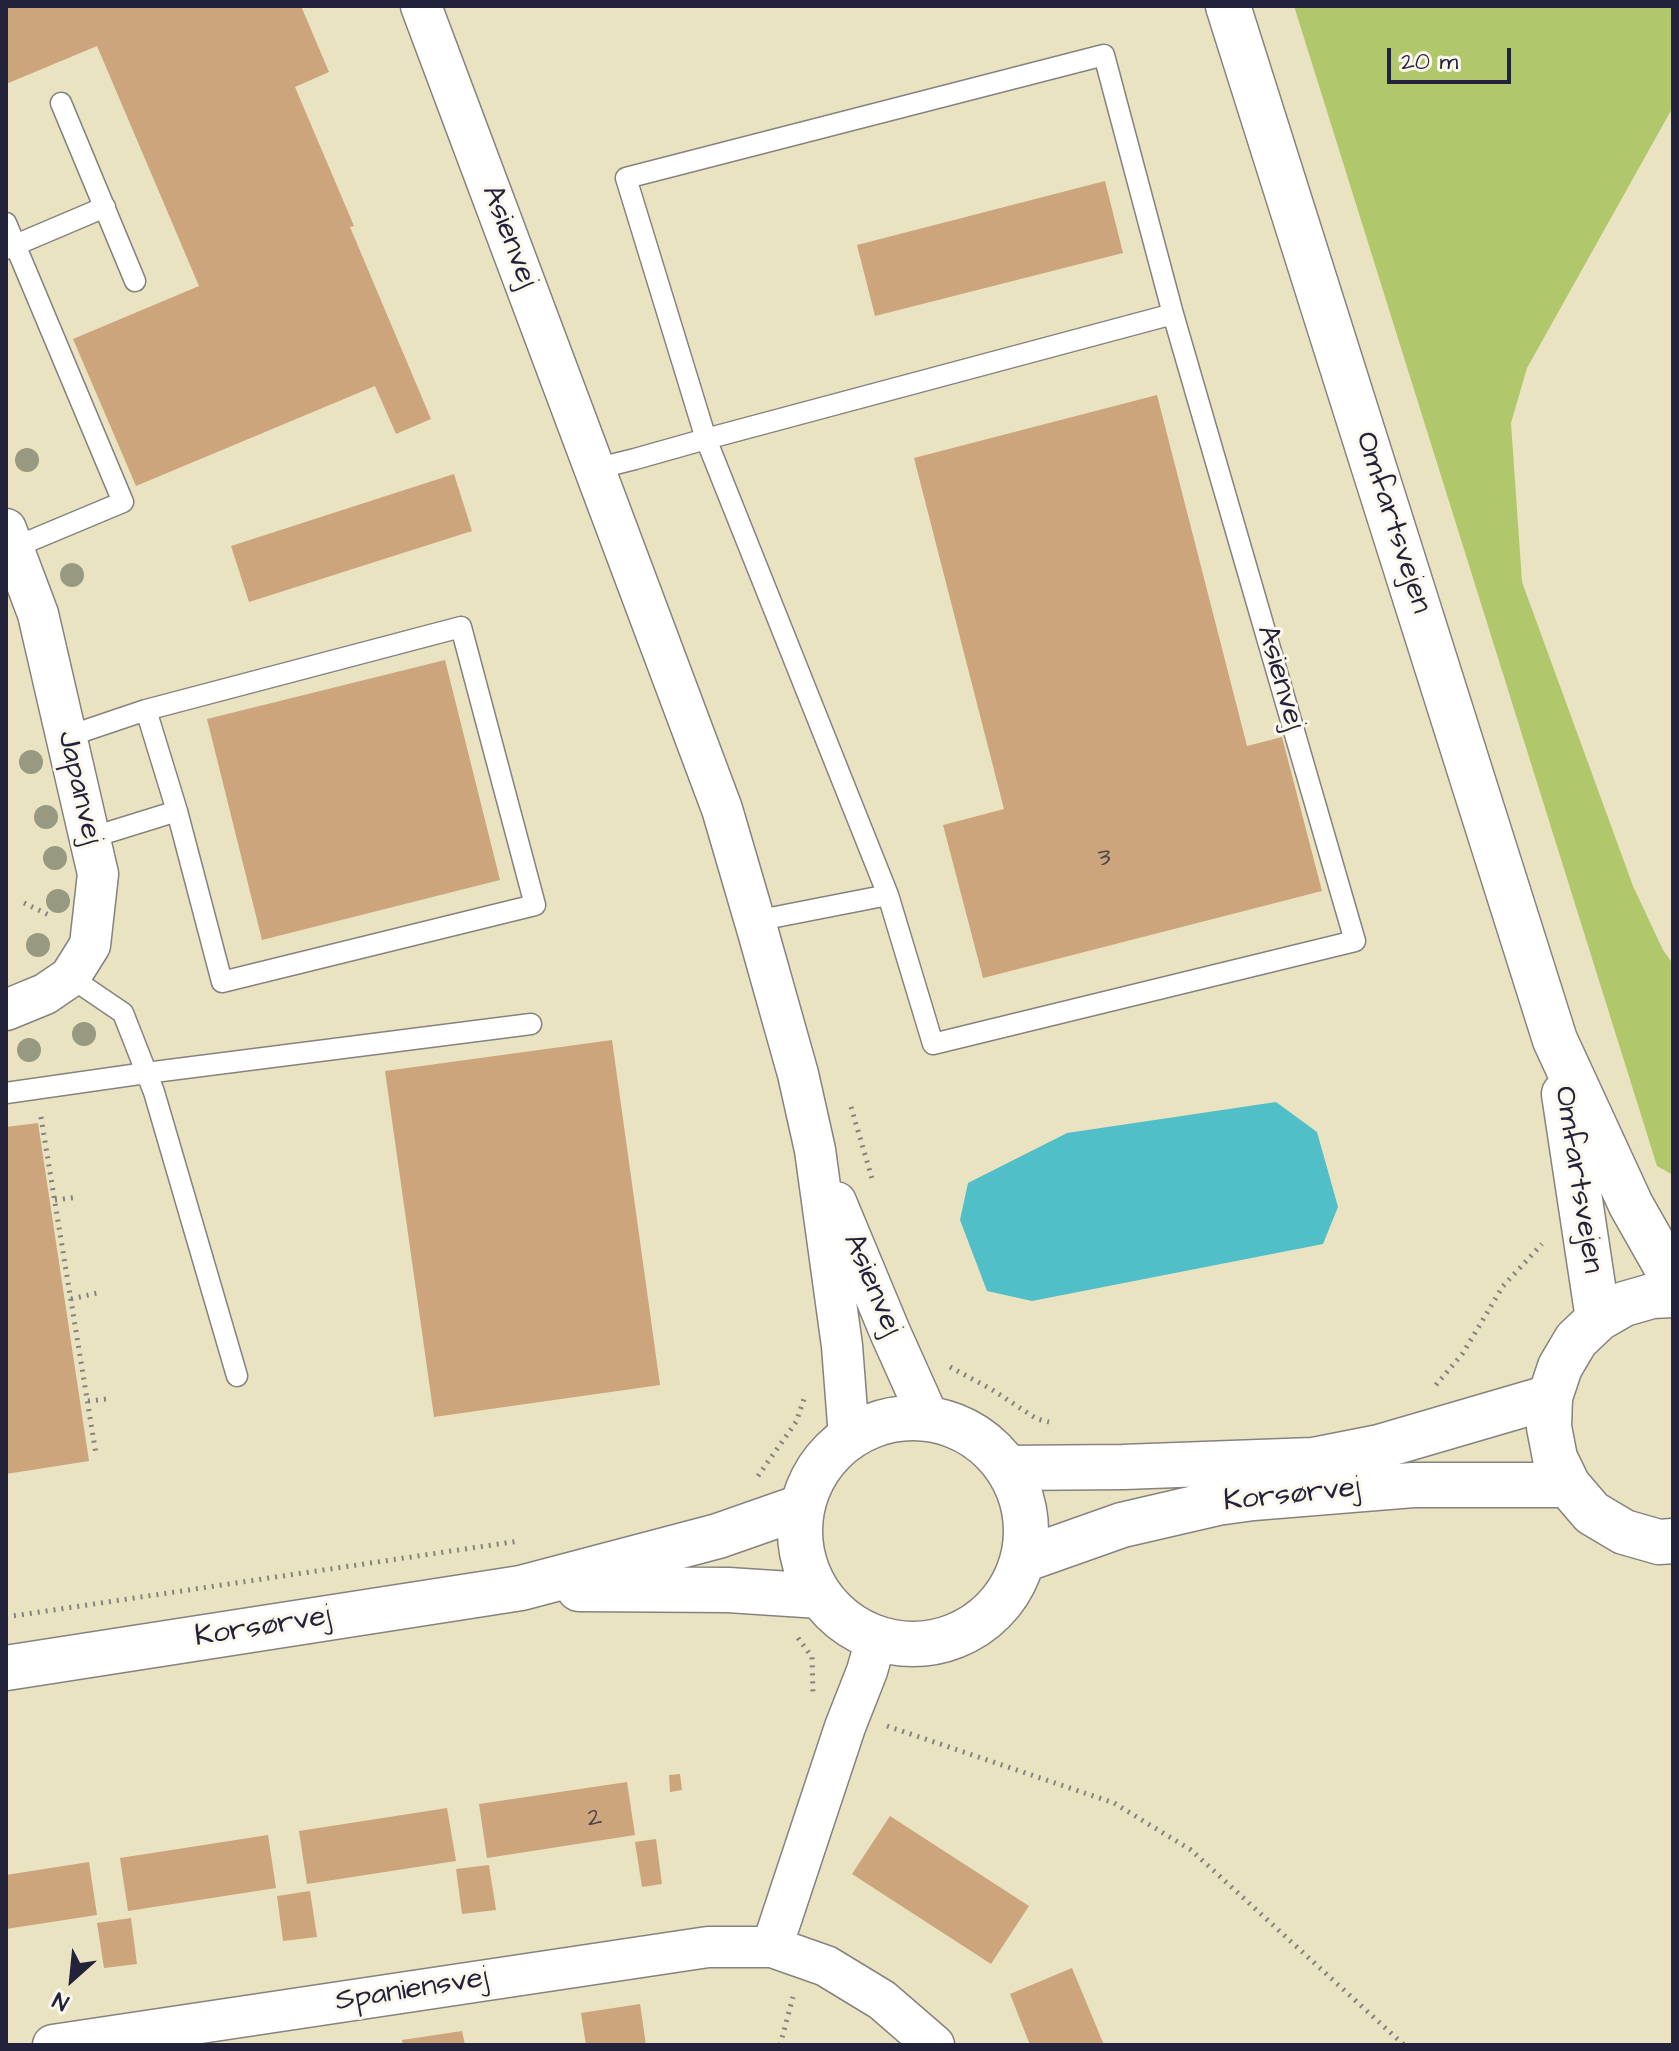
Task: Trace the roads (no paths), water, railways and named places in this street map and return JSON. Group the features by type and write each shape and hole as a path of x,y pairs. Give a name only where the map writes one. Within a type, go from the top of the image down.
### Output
{"main road":[{"name":"Omfartsvejen","path":"1228,6 1555,1040 1631,1205 1673,1279"},
{"name":"Omfartsvejen","path":"1555,1040 1598,1319"},
{"path":"1668,1554 1592,1513 1568,1485 1555,1458 1549,1427 1550,1397 1560,1367 1576,1340 1598,1319 1624,1304 1652,1296 1673,1295"},
{"name":"Korsørvej","path":"1008,1468 1313,1460 1379,1447 1550,1397"},
{"path":"901,1418 929,1419 960,1427 987,1444 1008,1468 1022,1497 1027,1528 1023,1560 1008,1594 983,1621 950,1639 914,1645 876,1639 845,1622 820,1596 805,1569 799,1538 801,1507 811,1480 827,1456 849,1437 874,1424 901,1418"},
{"name":"Korsørvej","path":"1023,1560 1122,1525 1241,1499 1413,1485 1568,1485"},
{"name":"Korsørvej","path":"6,1668 521,1588 718,1536 801,1507"},
{"name":"Korsørvej","path":"521,1588 728,1590 820,1596"}],"street":[{"name":"Asienvej","path":"421,6 722,809 798,1074 815,1150 842,1346 849,1437"},
{"name":"Japanvej","path":"6,1010 45,994 70,977 90,945 98,874 38,614 10,538"},
{"name":"Asienvej","path":"815,1150 929,1419"},
{"path":"772,1947 876,1639"},
{"name":"Spaniensvej","path":"53,2045 708,1947 772,1947 826,1966 882,2000 934,2045"}],"lane":[{"name":"Asienvej","path":"1104,55 1173,314 1355,941 933,1044 888,895 706,439 626,178 1104,55"},
{"path":"61,103 135,281"},
{"path":"11,247 105,207"},
{"path":"6,223 11,247 123,502 10,538"},
{"path":"595,469 1173,314"},
{"path":"66,737 146,710 461,627 535,905 222,982 177,811 146,710"},
{"path":"90,838 177,811"},
{"path":"755,921 888,895"},
{"path":"70,977 123,1013 162,1121 237,1376"},
{"path":"6,1093 531,1024"}],"water":[{"path":"1276,1102 1317,1132 1338,1207 1323,1244 1032,1301 987,1291 960,1220 968,1183 1067,1133"}]}
